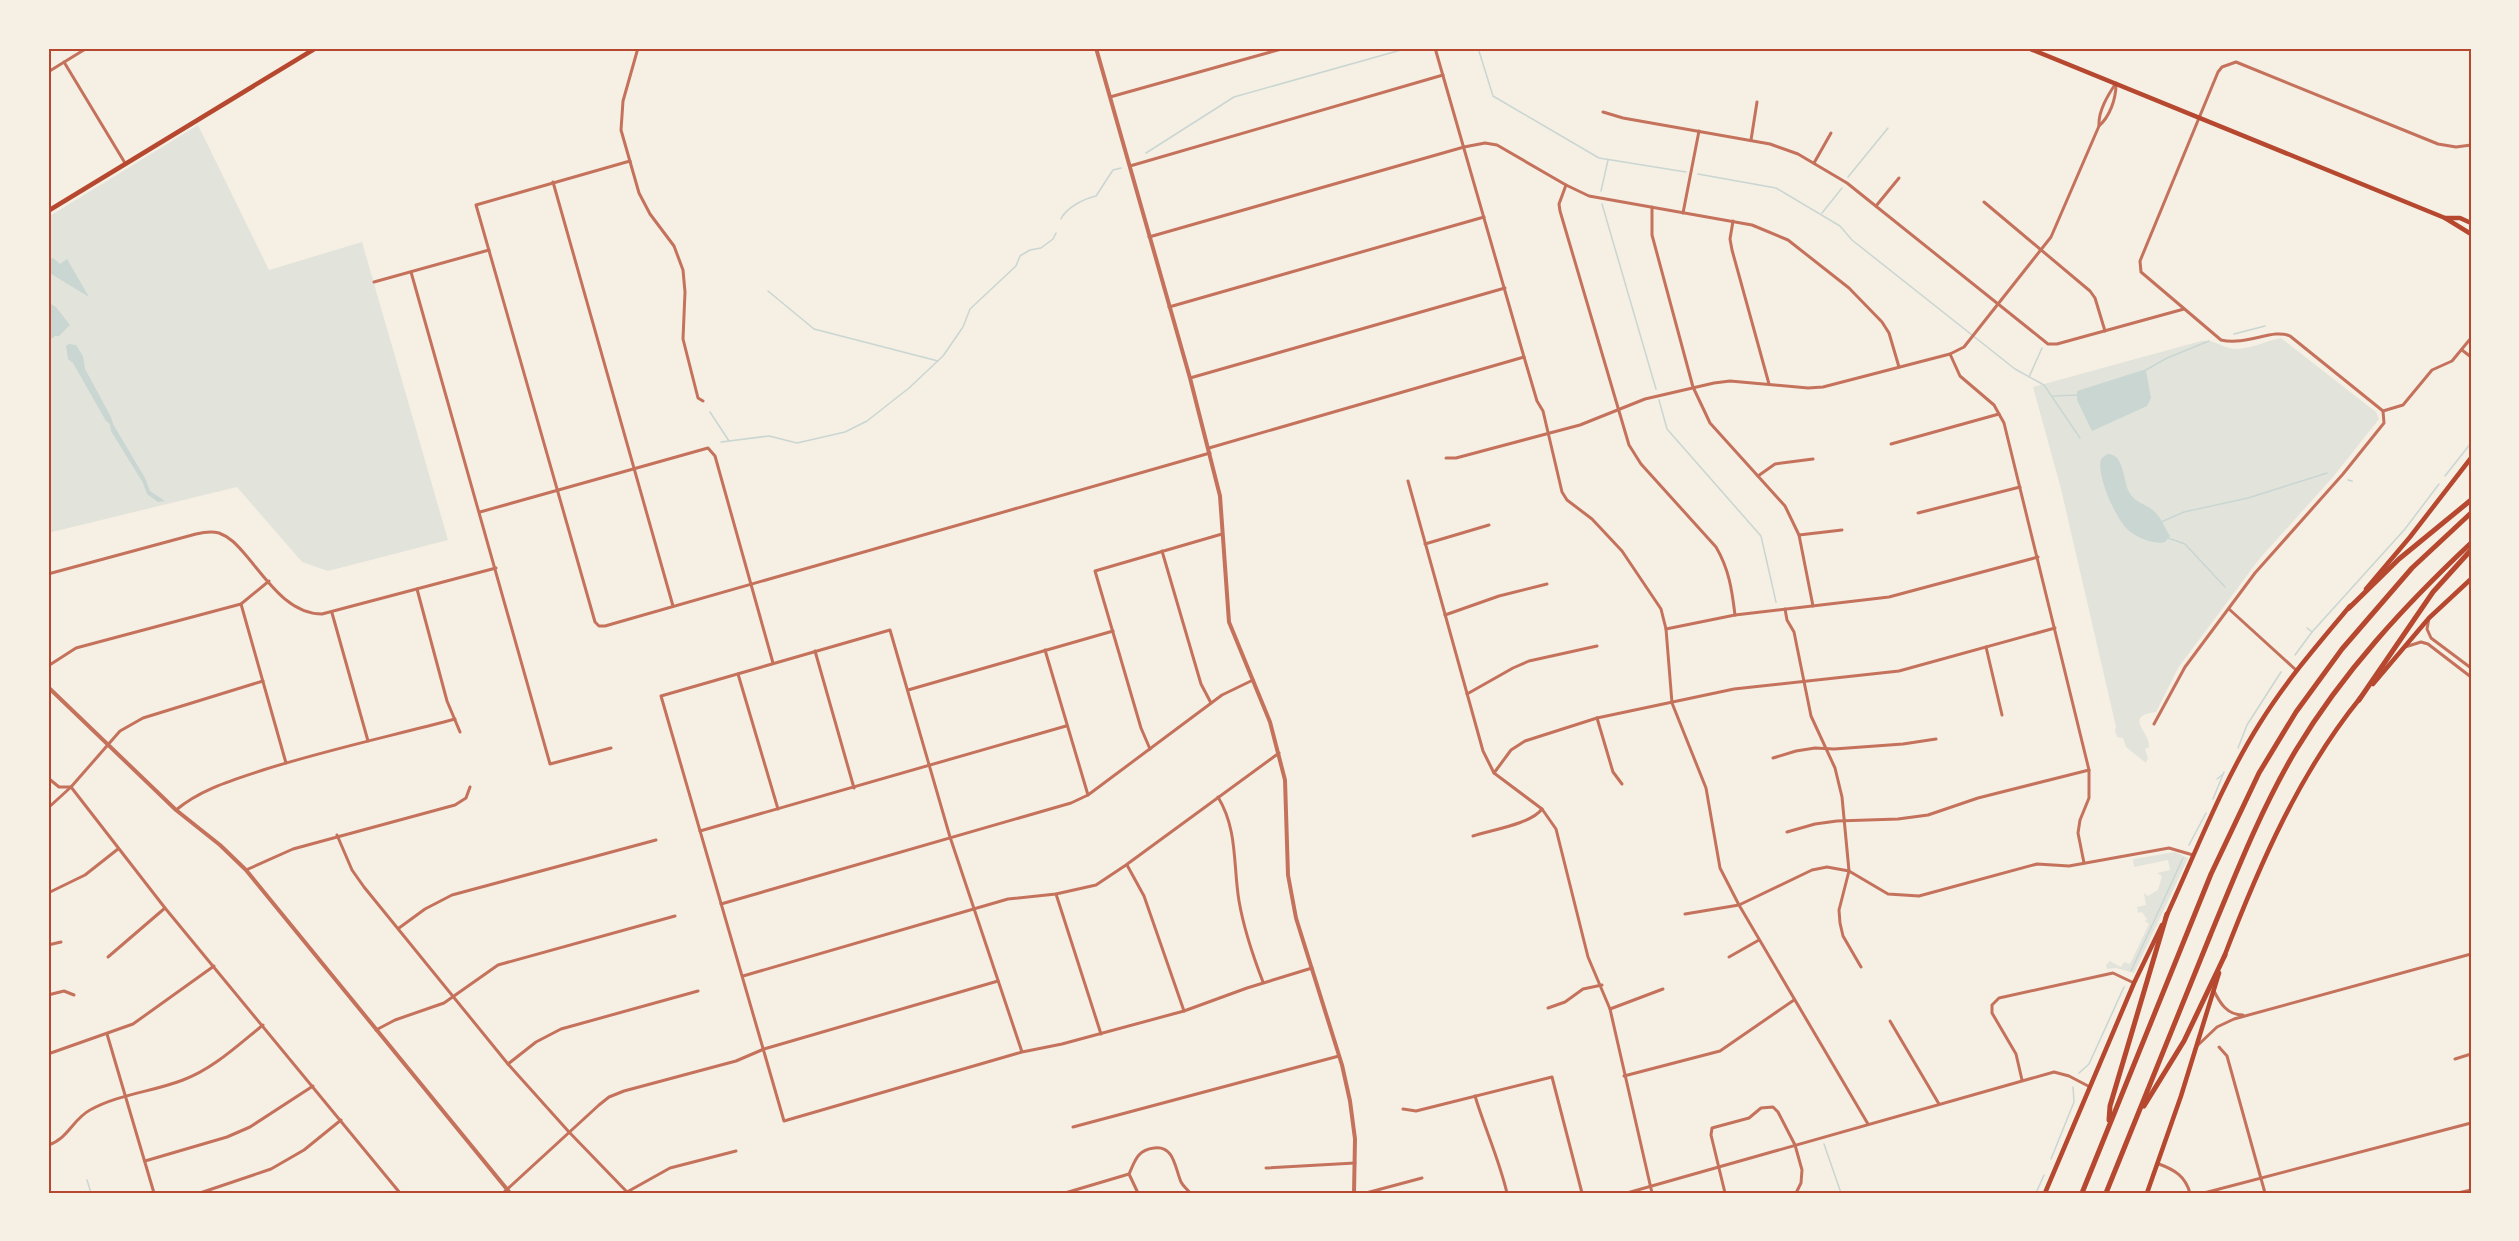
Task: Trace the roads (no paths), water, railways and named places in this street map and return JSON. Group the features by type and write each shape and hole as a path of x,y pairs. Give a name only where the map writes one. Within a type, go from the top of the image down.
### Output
{"highway":[{"path":"2349,608 2399,559 2471,500"},
{"path":"2082,1193 2233,824 2278,740 2311,690 2366,619 2412,568 2471,513"},
{"path":"2106,1193 2254,830 2296,750 2373,644 2406,607 2471,543"},
{"path":"2359,700 2433,592 2471,550"},
{"path":"2109,1126 2110,1106 2167,914"},
{"path":"2136,1120 2184,1041 2225,955"}],"main road":[{"path":"48,211 316,48"},
{"path":"2028,48 2445,218 2471,234"},
{"path":"2445,218 2460,218 2471,223"},
{"path":"2045,1193 2134,983 2214,810 2260,723 2296,671 2410,537 2471,458"},
{"path":"2147,1193 2159,1164 2225,955 2267,854 2294,800 2359,700 2429,618 2471,579"}],"street":[{"path":"48,72 87,48"},
{"path":"638,48 620,118 621,130 644,205 674,246 682,270 685,292 682,339 698,398 703,401"},
{"path":"1096,48 1190,378 1220,496 1230,622 1270,722 1279,753 1285,780 1288,875 1291,894 1339,1056 1354,1123 1354,1193"},
{"path":"1110,97 1285,48"},
{"path":"1436,48 1524,357 1537,401 1543,411 1562,492 1567,500 1592,519 1622,551 1656,599 1666,629 1672,703 1706,788 1720,868 1739,905 1868,1124"},
{"path":"64,62 125,163"},
{"path":"2154,724 2185,667 2266,559 2343,474 2384,423 2383,411 2290,336 2278,333 2246,342 2221,340 2146,277 2139,266 2218,72 2222,67 2236,62 2438,144 2456,147 2471,145"},
{"path":"1130,166 1443,75"},
{"path":"2099,126 2098,119 2116,83"},
{"path":"1446,458 1456,458 1580,425 1645,399 1693,387 1730,381 1823,387 1950,354 1969,342 2051,237 2099,126 2105,120 2116,95 2116,83"},
{"path":"1751,140 1757,102"},
{"path":"1603,112 1623,118 1785,148 1814,163 1847,183 2048,344 2057,344 2184,309"},
{"path":"1683,213 1699,131"},
{"path":"1814,163 1831,133"},
{"path":"1149,237 1464,147 1485,143 1497,145 1566,186 1589,196 1752,225 1788,240 1849,288 1890,333 1899,368"},
{"path":"630,161 476,205 595,622 599,626 752,584 1524,357"},
{"path":"1876,206 1899,178"},
{"path":"553,182 674,606"},
{"path":"1566,186 1559,204 1560,211 1629,445 1641,464 1708,538 1723,559 1731,581 1735,615"},
{"path":"1984,202 2090,291 2095,298 2105,331"},
{"path":"1652,207 1652,235 1693,387 1710,423 1785,506 1799,535 1813,606"},
{"path":"1169,307 1484,217"},
{"path":"1733,221 1730,239 1732,249 1769,384"},
{"path":"374,282 489,249"},
{"path":"411,272 550,764 611,748"},
{"path":"1190,378 1505,288"},
{"path":"2383,411 2403,405 2432,370 2452,361 2471,338"},
{"path":"2462,350 2471,357"},
{"path":"1950,354 1960,376 1988,400 2000,414 2020,487 2089,770 2089,798 2080,820 2078,833 2084,863"},
{"path":"1891,444 2000,414"},
{"path":"480,512 704,448 712,451 773,663"},
{"path":"1758,476 1775,464 1813,459"},
{"path":"1408,481 1483,751 1494,773 1542,809 1556,829 1588,957 1602,985 1610,1009 1652,1193"},
{"path":"1918,513 2020,487"},
{"path":"1425,544 1488,525"},
{"path":"1799,535 1842,530"},
{"path":"48,574 209,532 218,532 233,541 268,581 298,610 313,614 332,613 496,568"},
{"path":"1150,749 1141,728 1095,571 1223,534"},
{"path":"1162,551 1201,684 1211,704"},
{"path":"1666,629 1735,615 1889,597 2038,557"},
{"path":"48,666 76,648 241,604 268,581"},
{"path":"1445,615 1499,596 1547,584"},
{"path":"417,589 460,732"},
{"path":"241,604 286,763"},
{"path":"1785,609 1787,620 1794,632 1811,716 1839,780 1849,871 1839,910 1840,923 1843,936 1860,967"},
{"path":"2229,609 2296,671"},
{"path":"332,613 368,741"},
{"path":"2429,618 2427,629 2432,638 2471,668"},
{"path":"1494,773 1511,750 1525,741 1598,718 1734,689 1899,671 2055,628"},
{"path":"1022,1052 950,837 890,630 661,696 784,1121 1022,1052 1101,1034 1184,1011 1263,982 1312,968"},
{"path":"908,690 1113,631"},
{"path":"2403,648 2421,642 2428,644 2471,677"},
{"path":"1467,694 1529,660 1597,646"},
{"path":"1986,647 2002,715"},
{"path":"815,651 854,788"},
{"path":"1045,651 1088,795"},
{"path":"738,674 778,809"},
{"path":"721,904 1071,803 1088,795 1232,689 1253,680"},
{"path":"48,807 71,787 120,731 143,718 263,681"},
{"path":"48,687 176,810 220,845 246,870 507,1192 599,1105 624,1091 736,1061 764,1049 998,981"},
{"path":"1598,718 1613,772 1622,784"},
{"path":"176,810 207,791 286,763 455,719"},
{"path":"700,831 1066,726"},
{"path":"1773,758 1796,751 1903,744 1936,739"},
{"path":"743,976 1008,899 1056,894 1095,885 1126,865 1279,753"},
{"path":"1787,832 1815,824 1928,815 1978,798 2089,770"},
{"path":"48,778 59,787 71,787"},
{"path":"71,787 165,908 400,1193"},
{"path":"246,870 277,854 337,835 455,805 466,798 470,787"},
{"path":"1218,797 1230,822 1244,929 1263,982"},
{"path":"1473,836 1526,820 1538,815 1542,809"},
{"path":"337,835 356,876 508,1064 568,1132 627,1193 670,1168 736,1151"},
{"path":"399,928 425,909 452,895 656,840"},
{"path":"1685,914 1739,905 1812,870 1827,867 1849,871 1880,891 1910,897 2037,864 2069,866 2169,848 2194,855"},
{"path":"48,893 85,875 118,849"},
{"path":"1126,865 1144,896 1184,1011"},
{"path":"1056,894 1101,1034"},
{"path":"108,957 165,908"},
{"path":"376,1030 395,1020 436,1007 498,964 675,916"},
{"path":"1729,957 1760,940"},
{"path":"48,945 61,942"},
{"path":"2194,1052 2205,1037 2217,1027 2248,1015 2471,954"},
{"path":"48,1054 107,1034 141,1019 214,966"},
{"path":"2022,1081 2016,1054 1992,1013 1992,1005 1999,998 2113,973 2134,983"},
{"path":"1548,1008 1565,1002 1583,989 1602,985"},
{"path":"1610,1009 1663,989"},
{"path":"2213,990 2221,1005 2228,1011 2237,1015 2248,1015"},
{"path":"48,995 64,991 74,995"},
{"path":"508,1064 542,1038 561,1029 698,991"},
{"path":"1624,1076 1720,1051 1794,1000"},
{"path":"1890,1021 1939,1104"},
{"path":"48,1145 64,1137 88,1111 126,1096 166,1086 214,1064 262,1025"},
{"path":"107,1034 154,1193"},
{"path":"2219,1047 2227,1056 2265,1193"},
{"path":"2455,1059 2471,1054"},
{"path":"1073,1127 1339,1056"},
{"path":"1627,1193 2059,1072 2090,1087"},
{"path":"1403,1109 1416,1111 1552,1077 1581,1193"},
{"path":"145,1161 227,1137 250,1127 313,1086"},
{"path":"1474,1095 1499,1162 1507,1193"},
{"path":"1725,1193 1711,1135 1712,1128 1749,1118 1767,1106 1773,1107 1778,1112 1795,1145 1802,1170 1801,1183 1796,1193"},
{"path":"200,1193 271,1169 304,1150 340,1120"},
{"path":"2204,1193 2471,1123"},
{"path":"1065,1193 1129,1173 1138,1155 1150,1148 1164,1149 1175,1162 1181,1183 1190,1193"},
{"path":"1266,1168 1355,1163"},
{"path":"2159,1164 2175,1170 2186,1182 2190,1193"},
{"path":"1129,1173 1138,1193"},
{"path":"1366,1193 1422,1178"},
{"path":"2458,1193 2471,1190"}],"waterway":[{"path":"1146,153 1234,97 1408,48"},
{"path":"1478,48 1493,96 1599,158 1686,172"},
{"path":"1848,177 1888,128"},
{"path":"1601,191 1608,160"},
{"path":"1061,219 1076,204 1096,196 1113,170 1121,168"},
{"path":"1698,174 1776,188 1840,226 1852,240 2015,369 2044,385 2080,438"},
{"path":"1822,213 1842,188"},
{"path":"1602,204 1656,389"},
{"path":"721,442 769,436 797,443 845,432 867,421 909,388 943,356 963,327 970,309 1016,266 1020,256 1030,250 1041,248 1053,239 1056,233"},
{"path":"768,291 814,329 938,361"},
{"path":"2234,334 2265,326"},
{"path":"2144,371 2167,358 2209,341"},
{"path":"2029,377 2042,348"},
{"path":"2053,396 2078,395"},
{"path":"1659,400 1667,429 1761,536 1776,602"},
{"path":"710,412 729,441"},
{"path":"2445,476 2471,443"},
{"path":"2161,522 2184,512 2248,498 2327,473"},
{"path":"2348,480 2352,481"},
{"path":"2295,655 2312,632 2405,529 2439,484"},
{"path":"2168,538 2185,544 2225,587"},
{"path":"2307,628 2312,632"},
{"path":"2238,748 2247,725 2281,672"},
{"path":"2213,799 2224,772"},
{"path":"2217,779 2222,775"},
{"path":"2189,845 2206,813"},
{"path":"2131,971 2183,858"},
{"path":"2079,1073 2089,1064 2124,987"},
{"path":"2051,1159 2074,1102 2073,1087"},
{"path":"1824,1144 1841,1193"},
{"path":"2036,1193 2044,1175"},
{"path":"87,1180 91,1193"}]}
